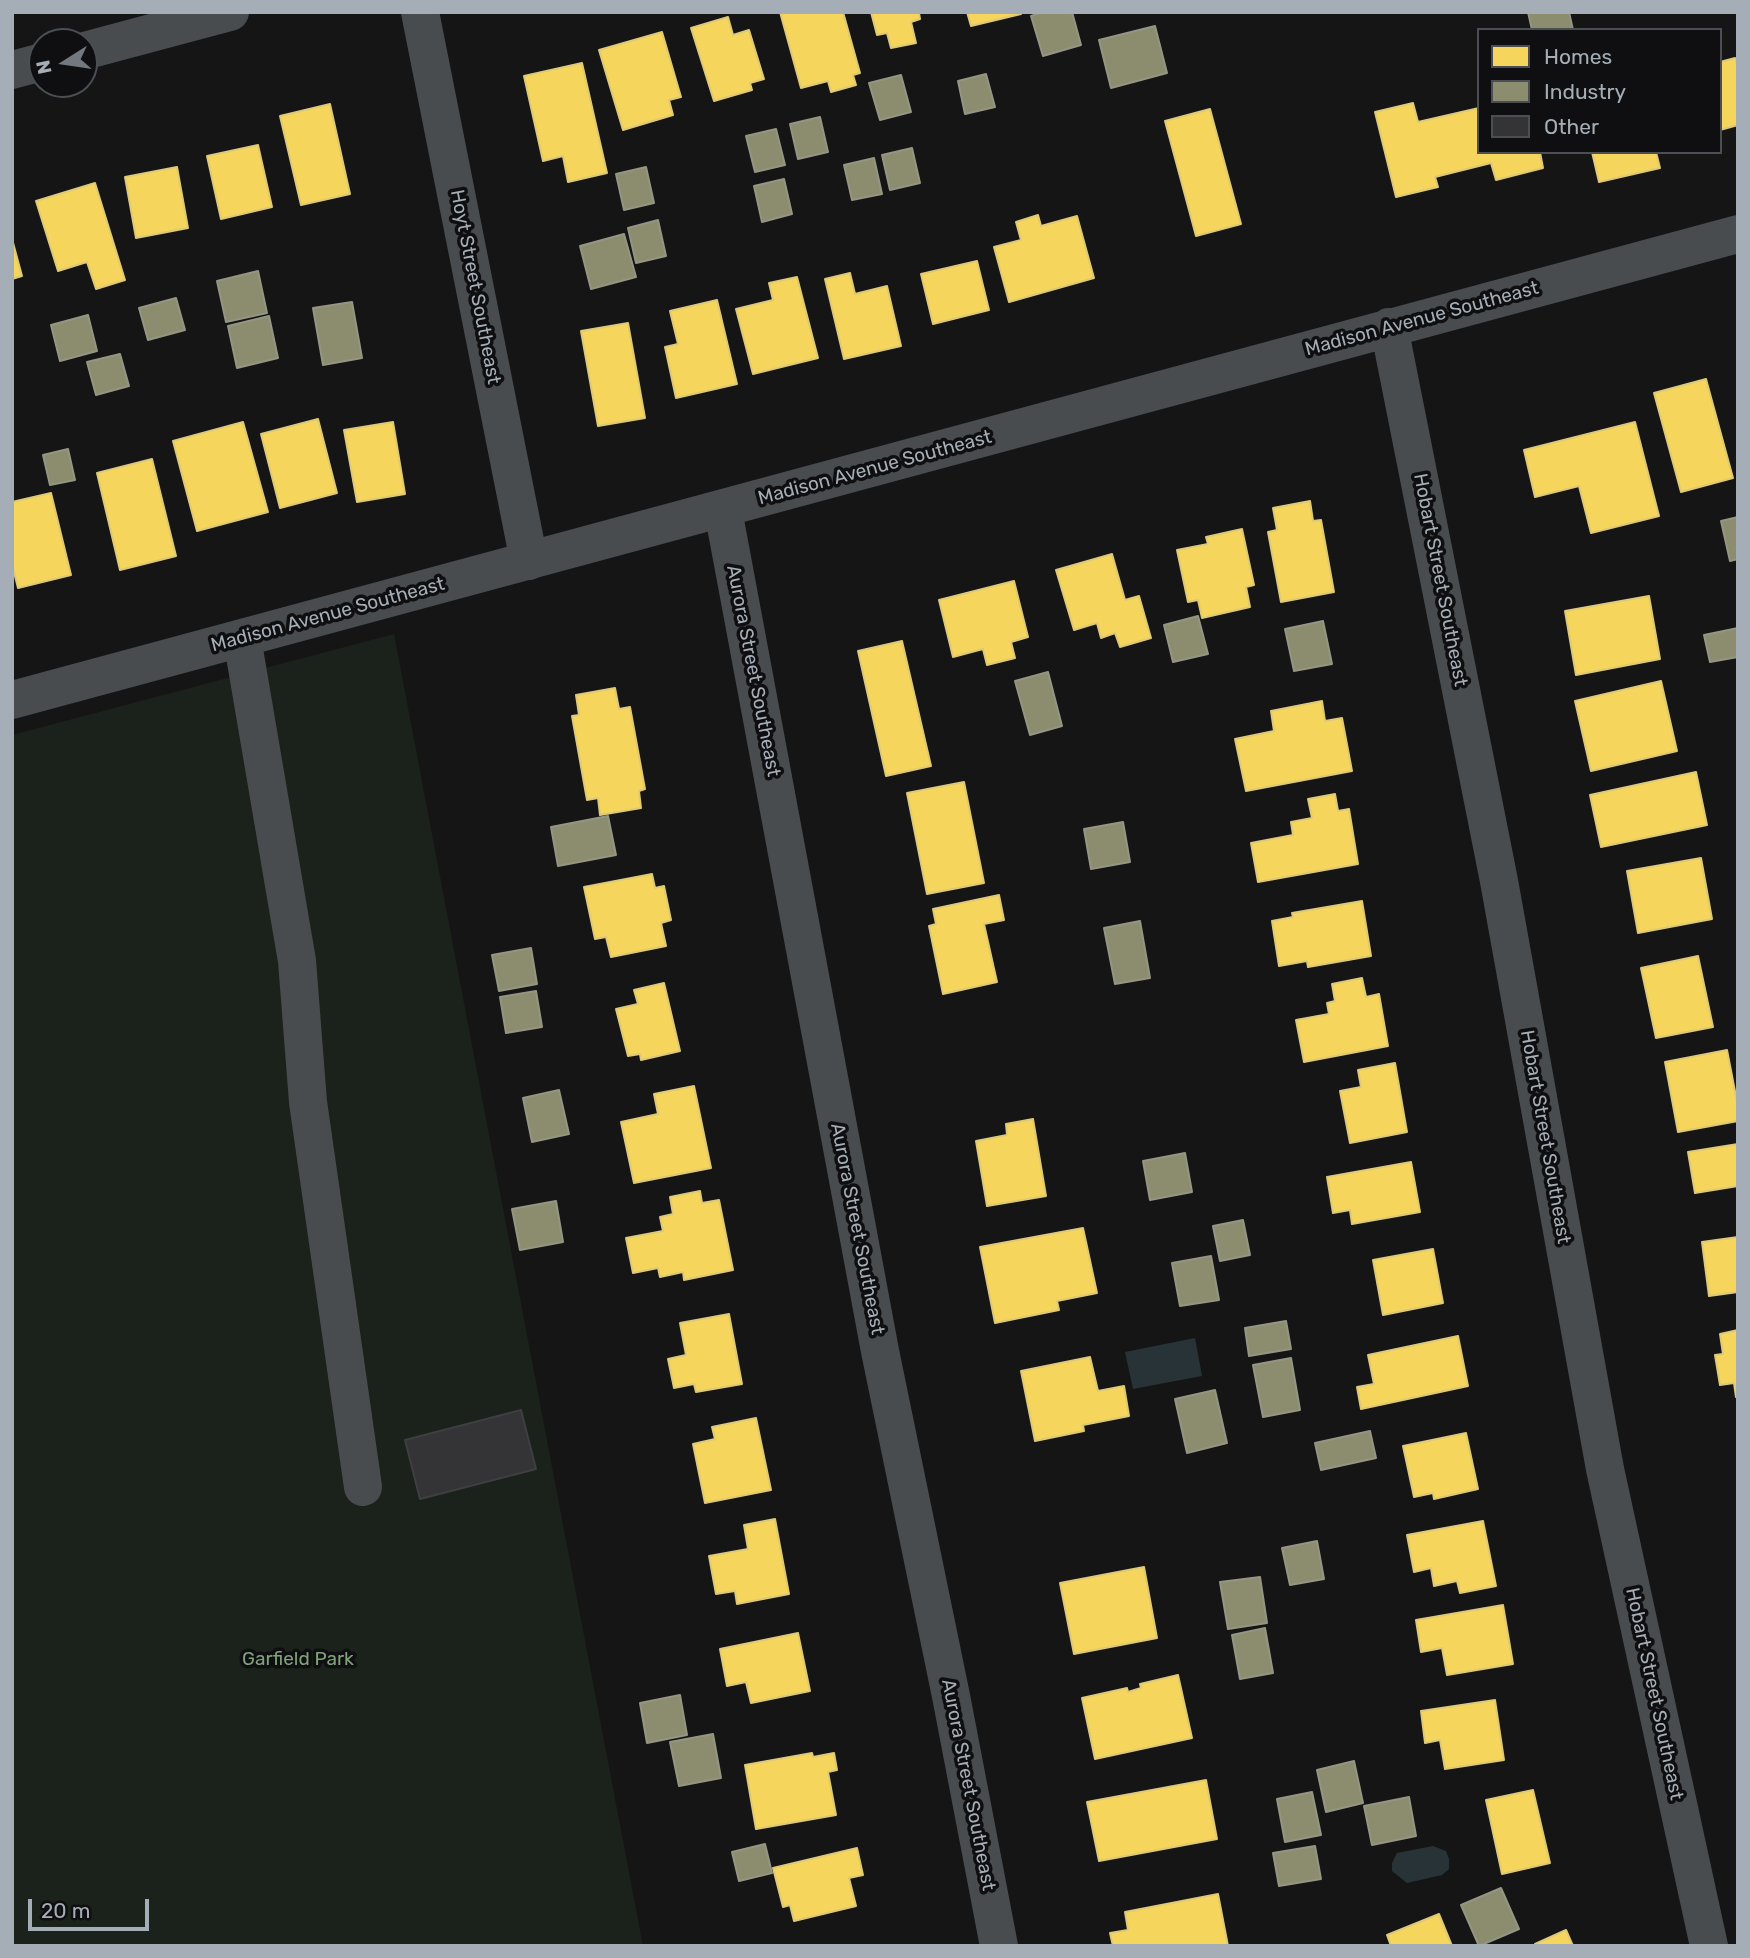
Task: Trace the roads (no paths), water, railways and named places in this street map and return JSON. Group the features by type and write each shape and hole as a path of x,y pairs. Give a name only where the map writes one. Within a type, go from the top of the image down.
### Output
{"street":[{"path":"98,47 230,12"},
{"name":"Hoyt Street Southeast","path":"420,12 529,561"},
{"name":"Madison Avenue Southeast","path":"12,700 1738,234"},
{"name":"Hobart Street Southeast","path":"1389,327 1499,881 1605,1469 1709,1946"},
{"name":"Aurora Street Southeast","path":"723,510 875,1324 999,1946"},
{"path":"242,638 297,961 308,1102 363,1487"}],"park label":[{"name":"Garfield Park","path":"298,1660"}]}
